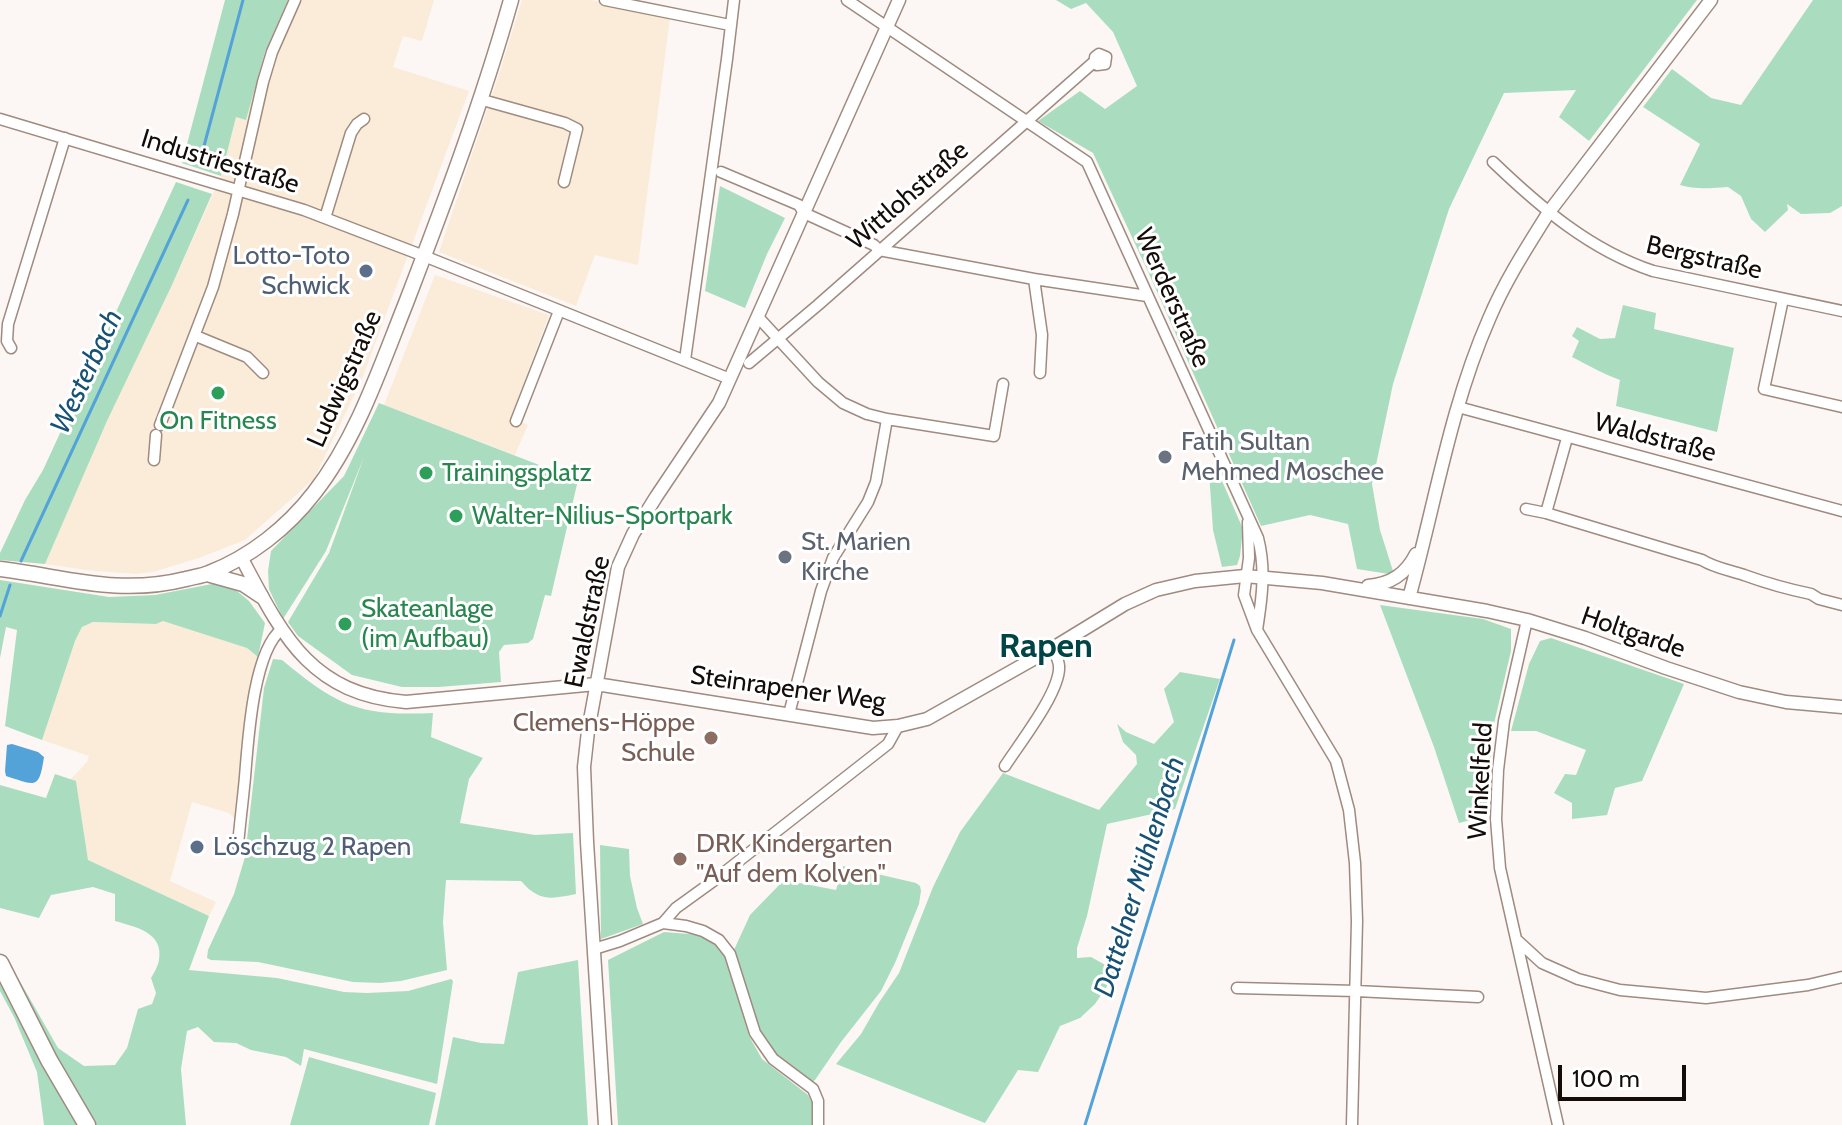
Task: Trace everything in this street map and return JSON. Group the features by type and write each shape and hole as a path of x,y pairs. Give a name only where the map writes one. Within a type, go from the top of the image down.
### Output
{"main road":[{"name":"Ludwigstraße","path":"0,569 122,587 162,584 207,574 241,557 284,526 314,494 359,418 424,256 511,0"},
{"path":"207,574 243,584 261,596"},
{"path":"0,963 49,1060 87,1125"}],"street":[{"path":"154,460 158,430 213,287 272,52 295,0"},
{"path":"605,0 730,25"},
{"path":"685,360 734,0"},
{"name":"Werderstraße","path":"847,0 1087,162 1258,538 1264,577 1257,630"},
{"name":"Ewaldstraße","path":"605,1125 584,767 618,567 641,521 719,403 899,0"},
{"path":"1405,597 1458,407 1489,319 1526,248 1549,212 1711,0"},
{"name":"Wittlohstraße","path":"749,363 1095,61"},
{"path":"479,99 577,129 564,182"},
{"name":"Industriestraße","path":"0,119 325,218 730,379"},
{"path":"325,218 351,133 364,119"},
{"path":"11,348 7,341 8,324 65,138"},
{"name":"Bergstraße","path":"1493,162 1549,212 1585,239 1629,263 1653,271 1842,311"},
{"path":"721,172 799,205 804,213 879,250 1147,296"},
{"path":"1034,279 1042,335 1040,373"},
{"path":"1783,299 1764,389 1842,407"},
{"path":"516,421 559,311"},
{"path":"758,317 818,382 843,403 867,414 994,436 1003,384"},
{"path":"196,336 247,357 263,373"},
{"name":"Waldstraße","path":"1458,407 1842,511"},
{"path":"789,714 821,591 833,558 868,502 876,482 887,419"},
{"path":"1546,513 1567,438"},
{"path":"1526,509 1842,605"},
{"name":"Werderstraße","path":"1248,518 1249,558 1244,595 1257,630 1336,761 1349,810 1357,921 1352,1125"},
{"path":"1405,597 1410,565 1422,541"},
{"name":"Steinrapener Weg","path":"241,557 290,642 309,663 328,678 367,696 406,702 596,684 873,728 927,719 946,710 1125,604 1156,590 1195,581 1245,576 1294,579 1405,597"},
{"path":"1349,587 1393,581 1410,565"},
{"name":"Holtgarde","path":"1405,597 1527,620 1739,692 1786,702 1842,707"},
{"name":"Winkelfeld","path":"1527,620 1504,721 1496,819 1500,868 1558,1125"},
{"path":"238,845 253,700 268,645 273,635 282,629"},
{"path":"1005,766 1058,681 1059,665 1053,648"},
{"path":"594,949 663,923 676,908 888,744 898,726"},
{"path":"663,923 703,931 719,940 730,954 755,1033 773,1059 813,1089 818,1101 818,1125"},
{"path":"1516,939 1542,963 1578,979 1620,990 1706,998 1808,985 1842,977"},
{"path":"1237,988 1478,997"}],"shaded area":[{"path":"288,0 434,0 422,41 403,36 393,67 469,91 362,379 314,479 245,540 153,572 135,574 45,564 107,421 221,176 236,116 246,119 265,52"},
{"path":"522,0 591,0 670,18 638,265 595,255 576,306 439,252"},
{"path":"435,275 549,315 511,417 528,425 515,455 384,405"},
{"path":"163,620 247,648 258,657 249,699 237,826 229,813 192,802 170,881 216,902 209,916 88,860 76,781 70,780 89,756 42,740 82,627 93,622 156,624"}],"green space":[{"path":"225,0 288,0 265,52 246,120 236,117 221,176 182,163"},
{"path":"1056,0 1697,0 1589,141 1559,117 1576,90 1504,93 1449,209 1393,384 1372,484 1380,530 1393,571 1389,574 1357,569 1348,524 1310,515 1261,526 1093,153 1038,121 1080,91 1105,109 1137,86 1113,32 1086,3 1071,9"},
{"path":"1813,0 1842,0 1842,206 1830,213 1801,214 1787,204 1788,210 1765,232 1751,219 1741,196 1728,187 1680,185 1700,144 1643,107 1672,69 1711,98 1741,105"},
{"path":"176,182 212,194 45,564 0,560 0,553 43,470"},
{"path":"720,186 785,218 745,308 705,291"},
{"path":"1623,305 1656,313 1654,329 1734,348 1717,432 1616,406 1620,380 1572,357 1579,341 1572,336 1577,327 1600,339 1615,338"},
{"name":"Walter-Nilius-Sportpark","path":"379,403 578,480 551,596 545,595 533,639 528,643 504,645 499,652 501,682 402,687 352,675 298,636 288,622 329,553 364,457 326,551 283,619 269,589 271,551 344,476"},
{"path":"1216,467 1243,529 1237,565 1222,567 1213,530 1209,472"},
{"path":"0,580 109,597 155,595 217,583 237,591 249,601 265,623 258,657 247,648 163,621 156,624 93,622 82,627 75,641 42,740 5,726 17,630 6,627 0,658"},
{"path":"1380,605 1483,619 1511,629 1511,651 1493,728 1486,816 1459,823"},
{"path":"1551,638 1684,684 1642,781 1615,788 1607,815 1572,819 1572,803 1554,793 1565,774 1576,775 1586,750 1536,731 1511,731 1529,664 1540,641"},
{"path":"273,659 282,660 319,689 351,705 386,713 433,713 431,737 483,758 469,779 460,823 535,835 573,833 576,894 540,896 521,881 446,880 443,922 447,970 401,981 353,982 258,962 207,958 234,894 245,857 264,688"},
{"path":"1180,672 1220,679 1175,809 1107,824 1077,948 1077,958 1091,957 1109,967 1120,967 1095,1004 1080,1018 1060,1026 1038,1072 1018,1070 985,1123 836,1064 861,1034 899,973 933,887 960,832 1003,773 1099,810 1137,764 1136,755 1123,742 1117,724 1126,732 1154,744 1174,722 1164,689"},
{"path":"55,774 76,781 88,860 209,916 189,970 277,978 344,992 367,993 408,991 451,979 437,1084 304,1049 301,1066 286,1057 251,1050 236,1043 214,1042 198,1027 187,1031 181,1069 186,1125 44,1125 37,1072 0,991 0,979 18,978 58,1048 84,1066 115,1065 127,1048 138,1009 152,1004 156,993 151,978 159,951 153,937 146,932 115,921 115,894 93,887 51,895 39,918 0,908 0,785 46,798"},
{"path":"600,845 629,849 630,876 643,924 601,939"},
{"path":"843,866 916,883 921,891 919,904 881,991 812,1082 773,1054 761,1041 733,952 750,915 784,880 836,890"},
{"path":"664,932 702,935 727,954 749,1036 762,1059 808,1095 815,1108 815,1125 618,1125 608,960"},
{"path":"578,960 588,1125 435,1125 453,1037 504,1044 518,972"},
{"path":"309,1057 436,1093 429,1125 290,1125"}],"water":[{"path":"12,744 44,757 40,776 34,783 6,776 7,745"}],"waterway":[{"name":"Westerbach","path":"200,161 243,0"},
{"name":"Westerbach","path":"21,561 188,200"},
{"name":"Westerbach","path":"0,616 10,585"},
{"name":"Dattelner Mühlenbach","path":"1085,1125 1234,640"}],"place":[{"name":"Lotto-Toto Schwick","path":"366,271"},
{"name":"On Fitness","path":"218,393"},
{"name":"Fatih Sultan Mehmed Moschee","path":"1165,457"},
{"name":"Trainingsplatz","path":"426,473"},
{"name":"Walter-Nilius-Sportpark","path":"456,516"},
{"name":"St. Marien Kirche","path":"785,557"},
{"name":"Skateanlage (im Aufbau)","path":"345,624"},
{"name":"Clemens-Höppe Schule","path":"711,738"},
{"name":"Löschzug 2 Rapen","path":"197,847"},
{"name":"DRK Kindergarten \"Auf dem Kolven\"","path":"680,859"}],"district":[{"name":"Rapen","path":"1046,647"}]}
